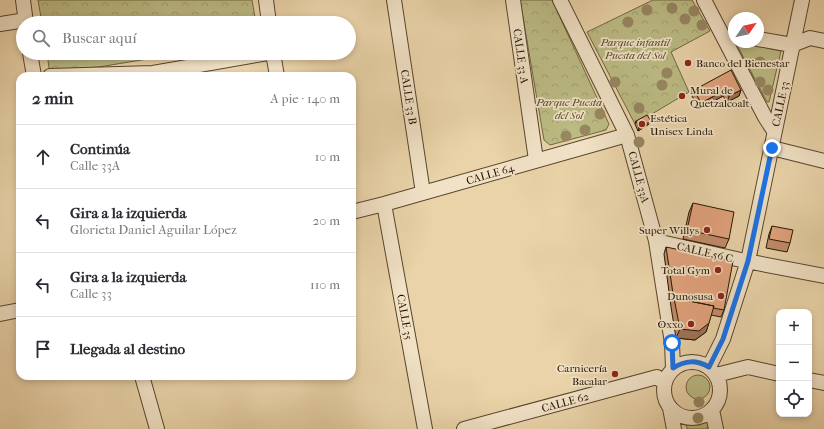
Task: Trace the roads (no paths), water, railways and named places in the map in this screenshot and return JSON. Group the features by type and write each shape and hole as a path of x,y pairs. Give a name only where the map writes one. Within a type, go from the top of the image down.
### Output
{"street":[{"path":"23,0 25,16"},
{"path":"266,0 268,16"},
{"name":"CALLE 33 B","path":"394,0 423,193"},
{"name":"CALLE 33 A","path":"513,0 536,160"},
{"name":"CALLE 33A","path":"560,0 628,135 656,241 672,343 673,368"},
{"path":"704,0 727,33 765,117 774,132"},
{"name":"CALLE 33","path":"713,371 748,261 802,0"},
{"path":"0,24 16,23"},
{"path":"764,40 792,46 810,38 824,41"},
{"path":"31,60 33,72"},
{"path":"164,72 230,60"},
{"path":"275,60 277,72"},
{"name":"CALLE 64","path":"356,211 628,135"},
{"path":"772,148 824,161"},
{"name":"CALLE 35","path":"384,204 425,429"},
{"name":"CALLE 56 C","path":"656,241 824,276"},
{"path":"0,314 16,311"},
{"path":"691,361 701,363 713,371 720,384 720,393 718,402 712,410 704,416 686,418 677,414 670,408 665,400 663,392 667,375 673,368 682,363 691,361"},
{"path":"713,371 748,368 776,373"},
{"name":"CALLE 62","path":"464,429 657,377 664,383"},
{"path":"143,380 157,429"},
{"path":"812,381 824,383"},
{"path":"670,408 674,429"},
{"path":"712,410 716,429"}],"place":[{"name":"Banco del Bienestar","path":"688,63"},
{"name":"Mural de Quetzalcoalt","path":"682,96"},
{"name":"Estética Unisex Linda","path":"642,124"},
{"name":"Super Willys","path":"707,230"},
{"name":"Total Gym","path":"718,270"},
{"name":"Dunosusa","path":"721,296"},
{"name":"Oxxo","path":"691,324"},
{"name":"Carnicería Bacalar","path":"615,374"}],"park label":[{"name":"Parque infantil Puesta del Sol","path":"635,48"},
{"name":"Parque Puesta del Sol","path":"569,108"}]}
